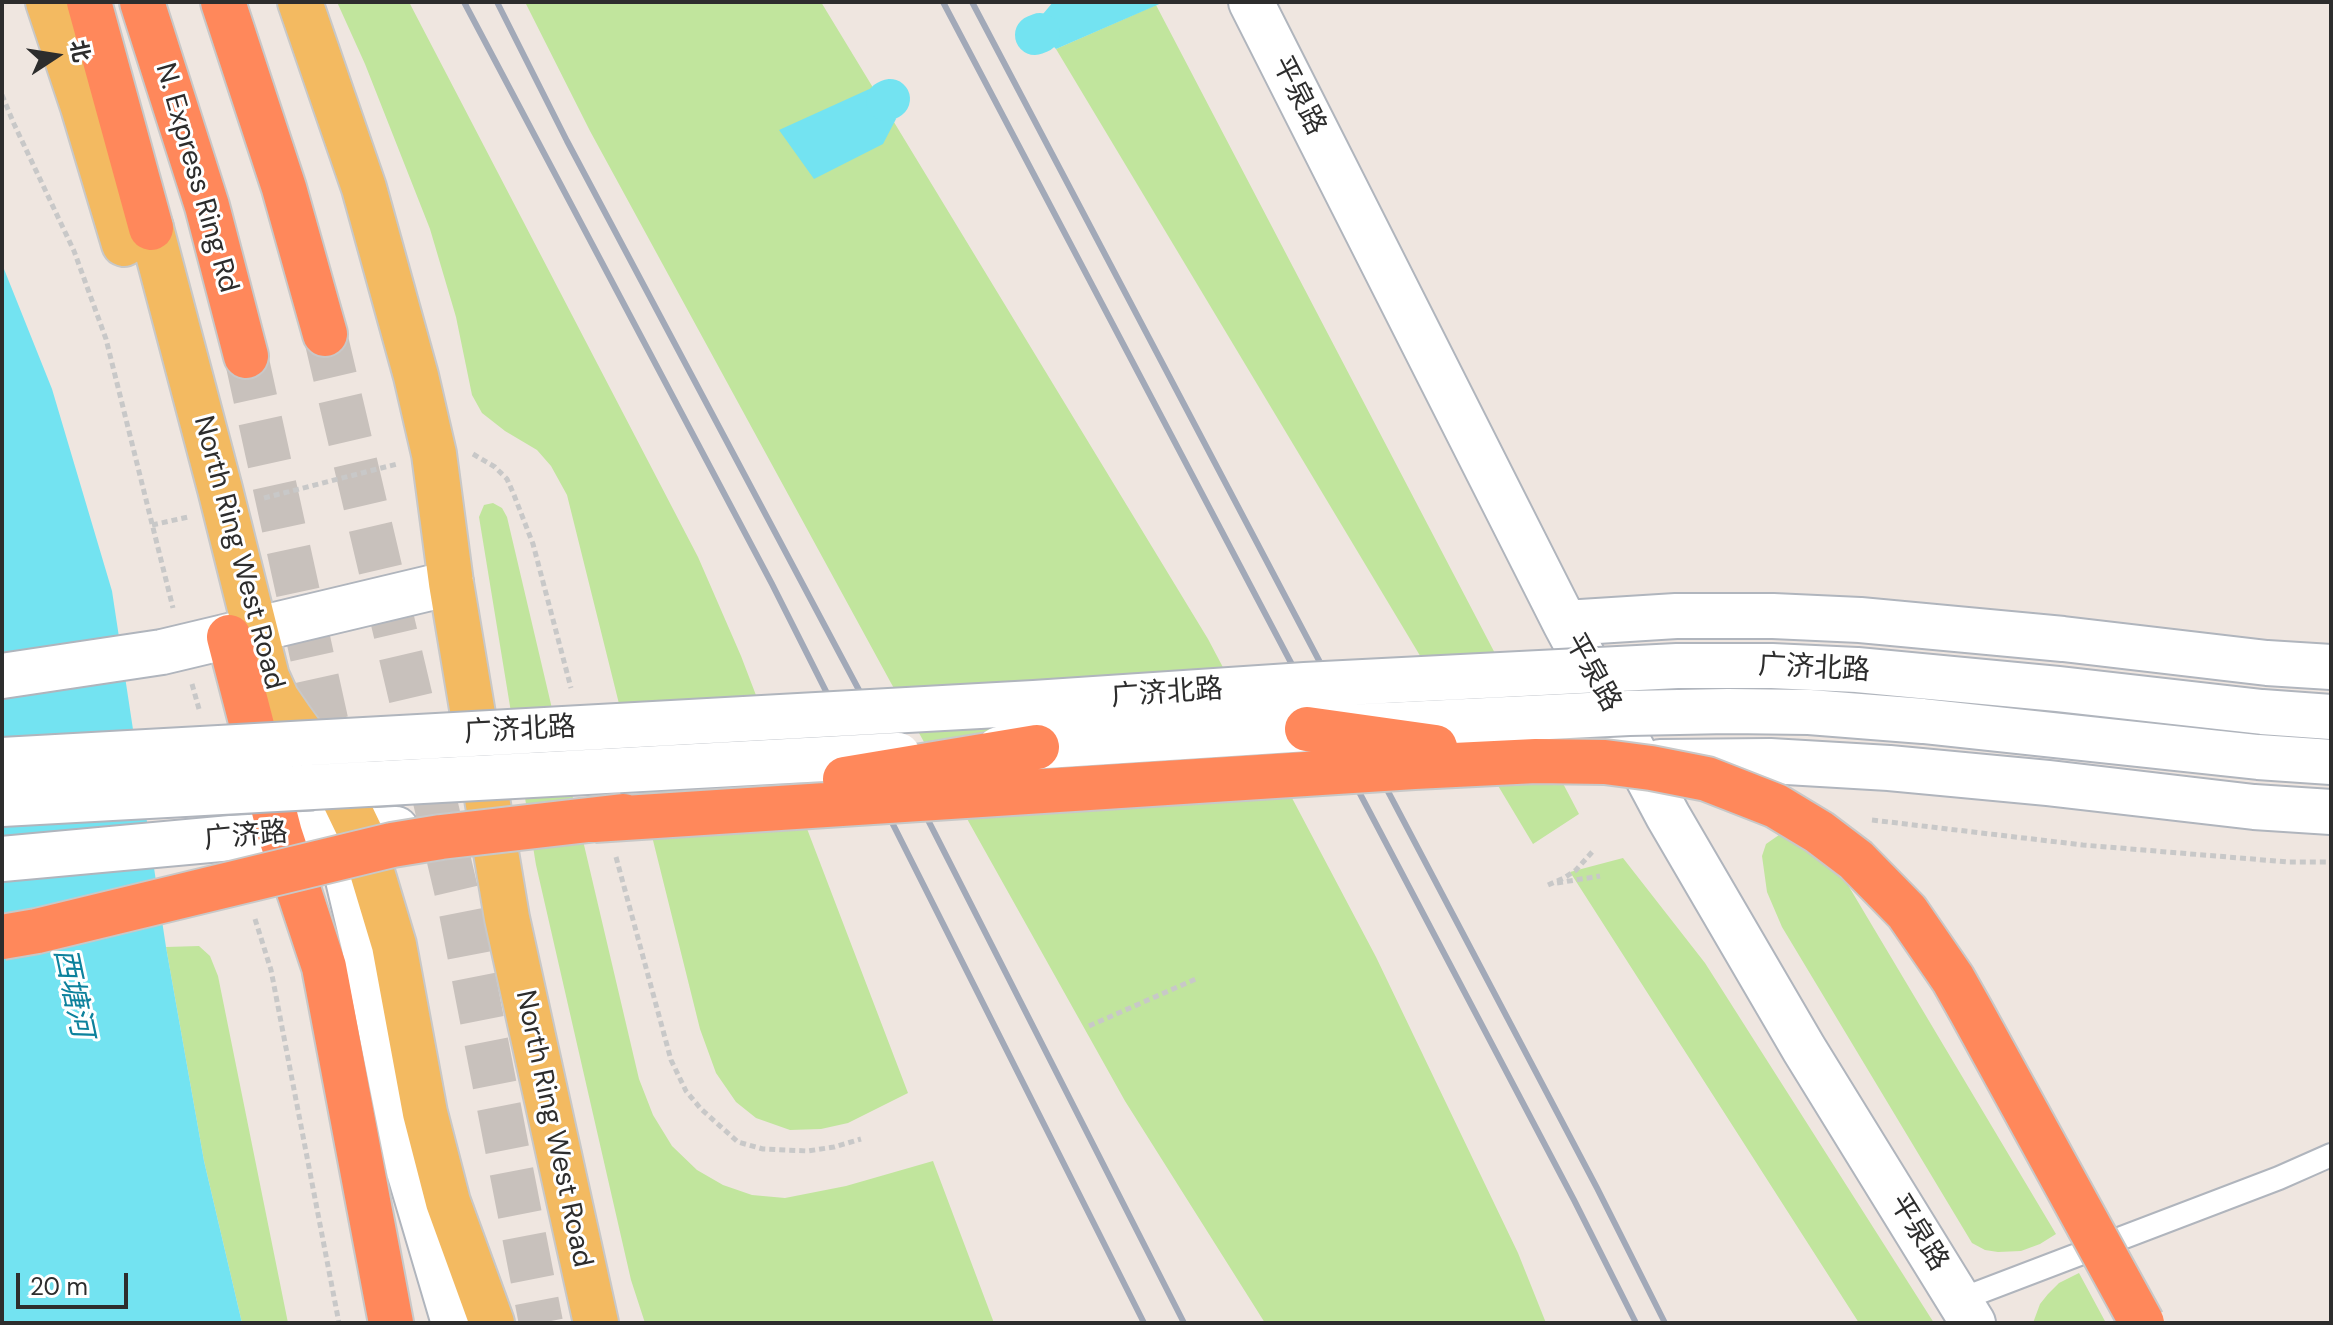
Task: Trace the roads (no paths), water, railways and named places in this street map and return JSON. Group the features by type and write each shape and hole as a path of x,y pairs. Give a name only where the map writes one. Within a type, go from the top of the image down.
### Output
{"highway":[{"path":"89,2 151,228"},
{"name":"N. Express Ring Rd","path":"142,2 207,206 246,356"},
{"path":"223,2 284,188 325,334"},
{"path":"242,634 280,834 324,967 391,1323"},
{"path":"1307,729 1536,761"},
{"path":"2,937 405,842 594,820 1037,747"},
{"path":"594,820 1536,761 1639,766 1707,779 1735,788 1797,817 1840,846 1874,876 1907,912 1953,979 2142,1323"}],"main road":[{"path":"48,2 211,511"},
{"name":"North Ring West Road","path":"68,2 151,228 211,511 242,634 277,699 335,780 348,831 394,945 425,1113 448,1202 492,1323"},
{"name":"North Ring West Road","path":"300,2 372,214 413,362 434,454 451,583 507,918 596,1323"},
{"name":"平泉路","path":"1251,2 1565,623 1668,816 1804,1049 1966,1311"},
{"path":"2,676 168,650 451,583"},
{"path":"1565,623 1676,616 1844,619 2331,667"},
{"name":"广济北路","path":"2,760 1677,666 1772,666 1870,671 2331,717"},
{"name":"广济北路","path":"2,804 1037,747 1307,729 1715,711 1809,712 1995,727 2258,757 2331,762"},
{"path":"1641,763 1770,761 1889,768 2254,807 2331,812"},
{"name":"广济路","path":"2,859 280,834 490,821"},
{"path":"348,831 364,947 409,1171 454,1323"}],"lane":[{"path":"1966,1311 2331,1155"}],"water":[{"path":"1053,2 1164,2 1056,49 1030,23 1038,20"},
{"path":"876,86 896,119 883,144 814,179 779,130"},
{"name":"西塘河","path":"2,264 52,389 112,591 166,947 204,1161 242,1323 2,1323"}],"waterway":[{"path":"1035,35 1040,33"},
{"path":"886,101 890,99"}],"tunnel":[{"path":"325,334 460,907 541,1323"},
{"path":"246,356 339,779"}],"railway":[{"path":"464,2 772,584 1144,1323"},
{"path":"497,2 567,141 927,818 1184,1323"},
{"path":"943,2 1636,1323"},
{"path":"972,2 1597,1188 1665,1323"}]}
